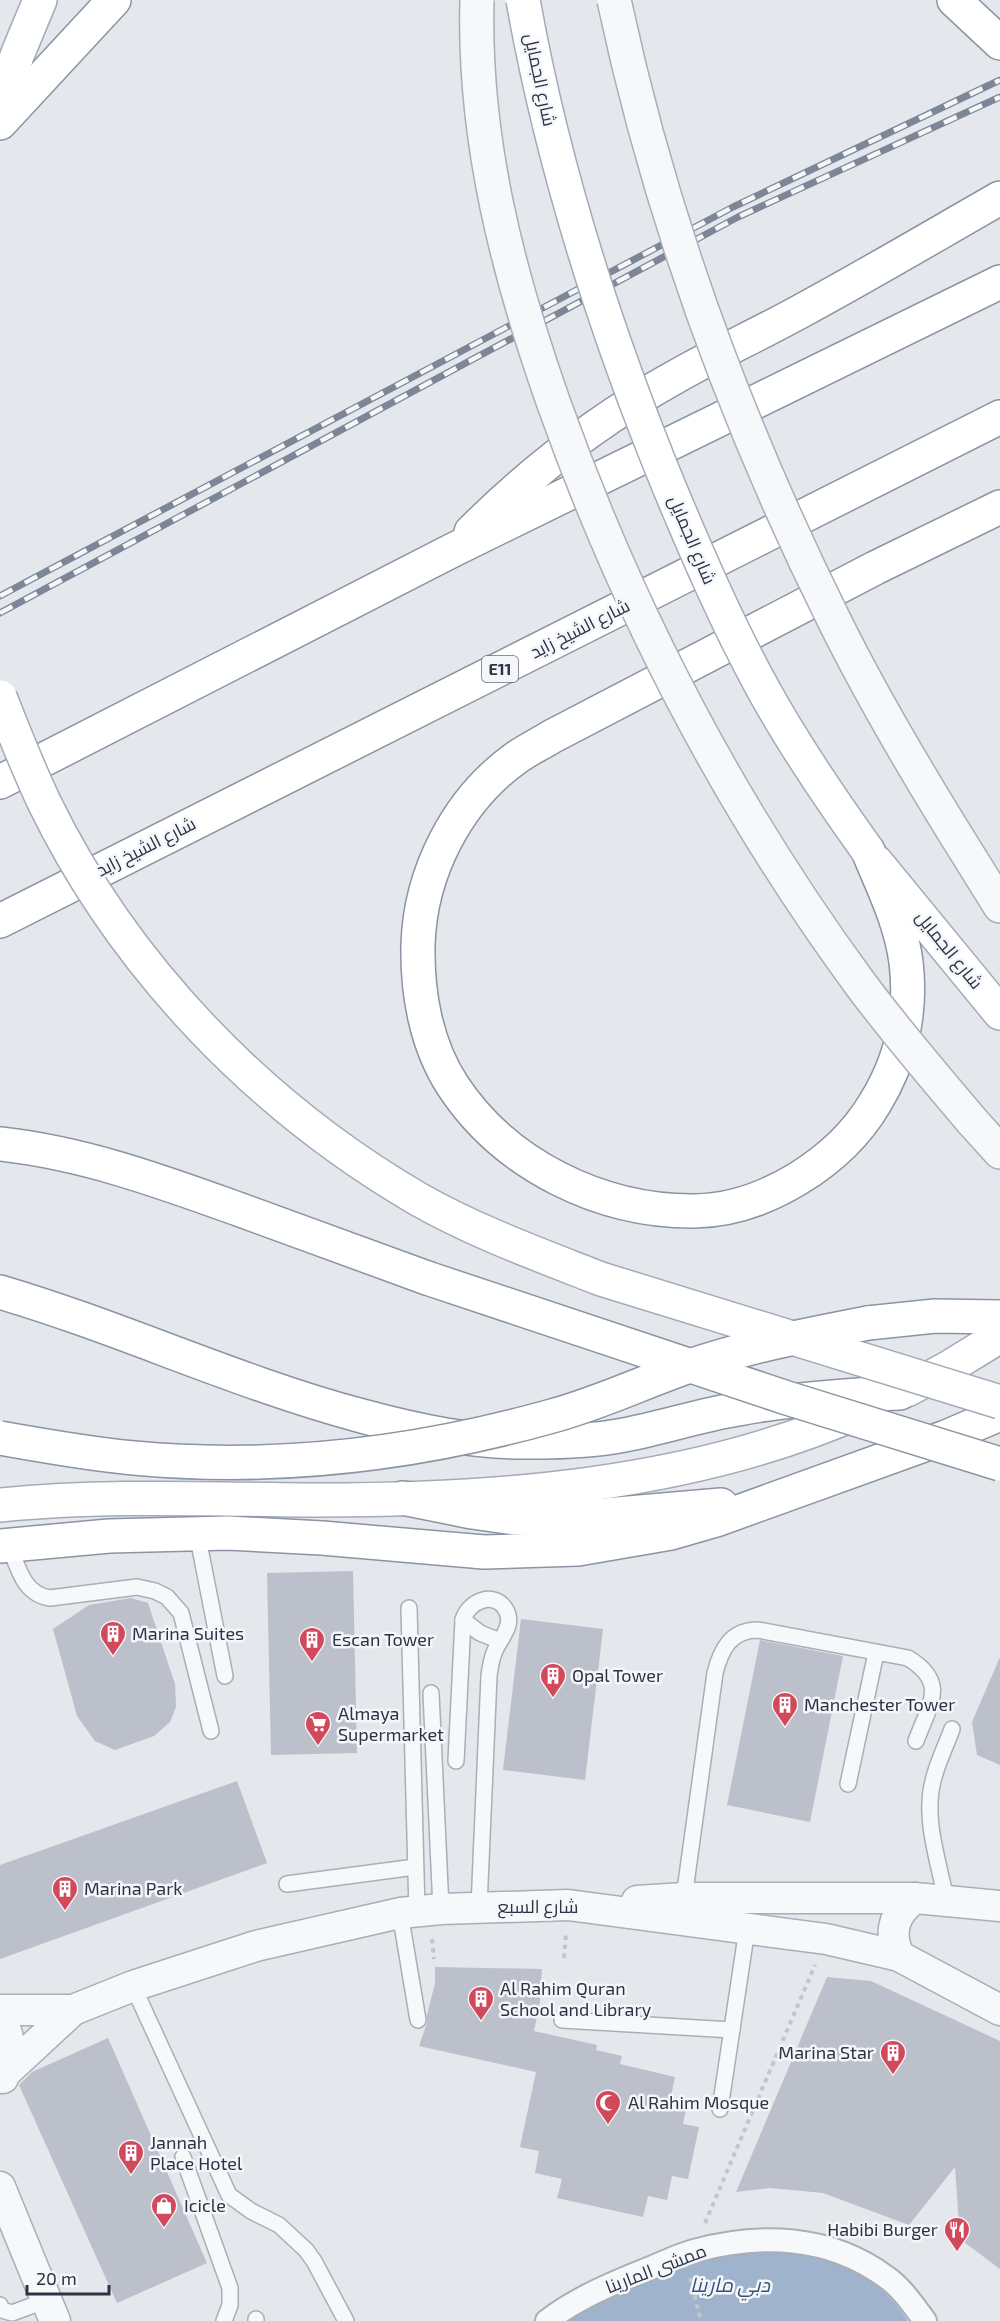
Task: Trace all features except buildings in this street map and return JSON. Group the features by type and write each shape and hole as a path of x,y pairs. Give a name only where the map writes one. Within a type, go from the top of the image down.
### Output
{"main road":[{"path":"0,104 40,0"},
{"path":"0,123 114,0"},
{"name":"شارع الجمايل","path":"523,0 552,134 584,252 630,390 705,573 763,689 830,799 868,851 1000,1013"},
{"path":"954,0 1000,43"},
{"path":"453,550 512,491 618,411 676,376 799,312 1000,198"},
{"path":"0,782 453,550 1000,282"},
{"name":"شارع الشيخ زايد","path":"0,921 1000,417"},
{"path":"868,851 893,910 906,962 908,989 902,1042 893,1068 868,1115 832,1154 811,1171 788,1185 736,1204 697,1211 654,1209 615,1201 576,1187 540,1169 507,1145 478,1116 453,1086 435,1049 423,1011 417,970 418,930 426,890 440,852 460,817 479,793 516,758 551,737 864,574 1000,507"},
{"path":"0,697 19,748 50,812 102,901 143,959 182,1007 240,1065 318,1132 368,1168 420,1200 475,1227 591,1275 1000,1402"},
{"path":"0,1144 53,1152 112,1166 427,1278 787,1398 1000,1464"},
{"path":"0,1292 51,1307 284,1392 335,1408 438,1434 484,1440 530,1442 622,1435 737,1409 818,1398 900,1393"},
{"path":"0,1438 93,1454 190,1462 298,1460 385,1451 470,1436 555,1416 596,1403 684,1368 775,1341 904,1318 1000,1317"},
{"path":"0,1505 125,1497 403,1498 523,1491 696,1465 800,1435 900,1393 948,1368 1000,1336"},
{"path":"4,1546 109,1536 196,1533 260,1534 472,1551 531,1552 578,1549 671,1533 716,1520 946,1437 1000,1413"},
{"path":"403,1498 515,1518 559,1519 768,1500"}],"street":[{"path":"477,0 481,106 487,152 505,243 542,371 603,534 677,691 719,768 812,915 862,986 916,1055 1000,1152"},
{"path":"614,0 645,131 676,234 720,363 774,494 867,682 936,803 1000,906"},
{"path":"568,1905 684,1898 915,1898 1000,1906"},
{"path":"899,1956 893,1944 892,1930 896,1917 904,1906 915,1898"},
{"name":"شارع السبع","path":"0,2010 73,2010 133,1986 256,1946 419,1911 568,1905 826,1939 899,1956 1000,2010"},
{"name":"شارع السبع","path":"3,2078 73,2010"},
{"path":"0,2019 8,2039 9,2056 3,2078"},
{"path":"0,2187 8,2229 51,2311"},
{"name":"ممشى المارينا","path":"547,2321 613,2283 693,2251 736,2242 771,2239 815,2243 857,2260 886,2277 905,2295 925,2321"}],"lane":[{"path":"196,1533 225,1676"},
{"path":"4,1546 25,1585 43,1597 137,1587 155,1591 167,1597 181,1613 211,1731"},
{"path":"456,1761 463,1620 469,1608 480,1600 487,1599 501,1604 506,1609 509,1618 508,1627 491,1662 489,1676 479,1907"},
{"path":"409,1608 415,1867 419,1911"},
{"path":"463,1620 480,1633 500,1641"},
{"path":"684,1898 715,1673 719,1658 730,1640 738,1634 748,1630 758,1630 908,1658 925,1671 934,1687 916,1741"},
{"path":"848,1784 876,1653"},
{"path":"418,2020 419,1911 431,1693"},
{"path":"946,1900 932,1833 930,1805 932,1781 952,1729"},
{"path":"287,1884 415,1867"},
{"path":"720,2109 747,1929"},
{"path":"133,1986 230,2195 251,2211 279,2225 306,2250 346,2321"},
{"path":"562,2020 732,2030"},
{"path":"183,2157 228,2279 231,2296 224,2321"},
{"path":"0,2305 2,2310 12,2313 51,2311"}],"path":[{"path":"693,2251 826,1939"},
{"path":"689,2275 701,2321"}],"water":[{"name":"دبي مارينا","path":"724,2250 778,2251 828,2259 850,2268 871,2281 890,2298 908,2321 551,2321"}],"railway":[{"path":"0,596 733,207 1000,80"},
{"path":"0,613 738,217 1000,97"}],"place":[{"name":"Marina Suites","path":"113,1657"},
{"name":"Escan Tower","path":"312,1663"},
{"name":"Opal Tower","path":"553,1699"},
{"name":"Manchester Tower","path":"785,1728"},
{"name":"Almaya Supermarket","path":"318,1747"},
{"name":"Marina Park","path":"65,1912"},
{"name":"Al Rahim Quran School and Library","path":"481,2022"},
{"name":"Marina Star","path":"893,2076"},
{"name":"Al Rahim Mosque","path":"608,2126"},
{"name":"Jannah Place Hotel","path":"131,2176"},
{"name":"Icicle","path":"164,2229"},
{"name":"Habibi Burger","path":"957,2253"}]}
